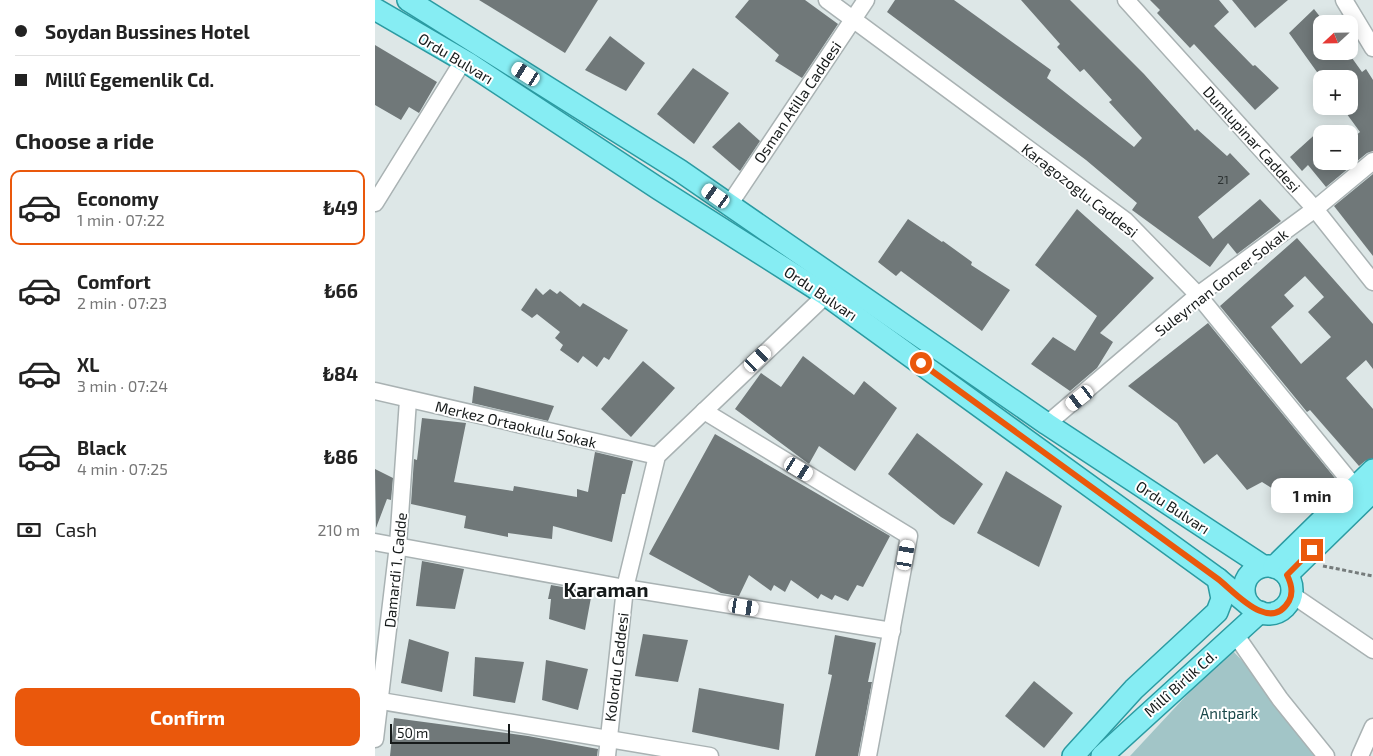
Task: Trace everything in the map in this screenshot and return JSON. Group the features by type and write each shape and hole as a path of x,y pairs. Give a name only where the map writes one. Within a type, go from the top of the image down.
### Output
{"main road":[{"name":"Ordu Bulvarı","path":"407,0 679,170 1047,424 1283,573"},
{"name":"Ordu Bulvarı","path":"375,9 463,61 659,189 827,295 1218,579 1255,608"},
{"path":"1283,573 1289,602 1276,612 1255,608 1244,589 1245,581 1249,574 1283,573 1364,489 1373,470"},
{"name":"Millî Birlik Cd.","path":"1073,756 1134,689 1217,612 1222,599 1218,579"},
{"name":"Millî Birlik Cd.","path":"1101,756 1235,634 1255,608"}],"street":[{"name":"Karagozoglu Caddesi","path":"827,0 1126,221 1198,296 1364,489"},
{"name":"Osman Atilla Caddesi","path":"729,205 866,0"},
{"name":"Dumlupinar Caddesi","path":"1126,0 1315,209 1373,282"},
{"path":"1344,0 1373,48"},
{"path":"375,203 463,61"},
{"name":"Suleyrnan Goncer Sokak","path":"1047,424 1198,296 1315,209 1373,160"},
{"path":"657,456 827,295"},
{"name":"Merkez Ortaokulu Sokak","path":"375,391 657,456"},
{"name":"Damardi 1. Cadde","path":"375,739 398,545 408,400"},
{"path":"703,411 909,536 868,756"},
{"name":"Kolordu Caddesi","path":"607,756 625,588 657,456"},
{"path":"375,542 625,588 892,632"},
{"path":"1283,573 1373,650"},
{"path":"1235,634 1280,699 1325,756"},
{"path":"378,701 608,737 710,756"},
{"path":"1360,756 1373,728"}],"path":[{"path":"1283,573 1373,576"}],"green space":[{"name":"Anıtpark","path":"1232,650 1251,670 1318,756 1130,756 1224,655"}],"building":[{"path":"479,0 598,0 565,53"},
{"path":"749,0 805,0 838,24 802,78 775,61 779,55 735,17"},
{"path":"895,0 954,0 1051,70 1047,78 1134,147 1142,138 1109,102 1112,100 1084,69 1080,72 1057,47 1060,44 1021,0 1070,0 1144,74 1195,131 1197,129 1227,156 1230,153 1250,174 1198,217 1213,239 1260,199 1281,221 1237,254 1228,243 1210,267 1132,210 1137,203 1086,160 887,12"},
{"path":"1150,0 1219,0 1229,12 1214,26 1253,66 1255,65 1279,88 1255,110 1194,44 1190,48 1157,13 1160,10"},
{"path":"1232,0 1288,0 1255,28"},
{"path":"1314,9 1319,15 1313,15 1313,60 1353,60 1362,72 1366,69 1373,80 1373,151 1367,153 1358,160 1358,134 1360,132 1358,125 1355,125 1348,115 1358,115 1358,70 1316,70 1289,33"},
{"path":"610,36 645,63 626,91 585,70"},
{"path":"375,45 437,82 419,113 409,107 401,120 375,105"},
{"path":"693,68 729,93 694,144 657,114"},
{"path":"739,122 760,141 740,171 712,147"},
{"path":"1313,136 1313,170 1346,170 1326,187 1308,165 1302,171 1290,157"},
{"path":"1373,174 1373,256 1334,206"},
{"path":"1077,209 1154,278 1100,333 1113,342 1097,368 1070,391 1031,364 1053,337 1075,351 1097,316 1035,265"},
{"path":"908,219 943,241 972,262 971,265 1010,290 982,331 901,271 896,276 878,262"},
{"path":"1297,238 1373,324 1373,369 1366,360 1346,378 1373,409 1373,458 1359,466 1310,410 1307,412 1220,306","holes":["1305,276 1324,297 1308,312 1331,337 1301,364 1271,327 1294,306 1284,295"]},
{"path":"536,288 543,295 550,289 557,294 560,291 580,307 583,303 628,330 609,360 604,357 597,367 583,356 578,363 560,350 563,345 555,338 560,332 537,314 532,318 521,310"},
{"path":"1208,323 1339,483 1306,510 1262,482 1247,490 1217,454 1204,464 1177,423 1128,386"},
{"path":"803,356 854,395 864,381 897,408 855,471 819,446 809,464 735,409 761,373 781,387"},
{"path":"643,361 675,388 631,437 601,409"},
{"path":"474,386 554,406 548,421 472,403"},
{"path":"422,418 466,423 454,482 513,491 514,486 577,497 577,489 588,492 595,452 633,461 625,494 622,494 612,542 553,526 552,539 508,533 508,537 464,528 466,516 411,504 414,459 417,460"},
{"path":"917,433 983,484 954,525 941,517 888,474"},
{"path":"715,434 890,536 863,587 857,585 848,601 835,595 832,600 821,594 818,599 791,580 785,592 774,585 771,591 749,575 739,596 721,593 649,554"},
{"path":"375,469 393,478 391,500 387,499 376,528"},
{"path":"1006,471 1062,506 1039,567 977,533"},
{"path":"422,561 464,569 455,609 416,606"},
{"path":"551,585 592,592 585,630 549,619 551,599 548,599"},
{"path":"643,634 688,640 678,682 635,676"},
{"path":"835,635 876,643 868,682 872,682 858,756 815,756 832,675 828,674"},
{"path":"409,639 449,652 442,692 401,683"},
{"path":"475,657 524,662 515,703 473,696"},
{"path":"546,660 588,669 578,710 542,700"},
{"path":"1034,681 1073,713 1044,748 1005,716"},
{"path":"699,688 784,704 779,750 692,732"},
{"path":"394,718 528,736 598,749 597,756 390,756"}],"district":[{"name":"Karaman","path":"606,589"}],"route":[{"path":"921,363 1218,579 1260,612 1268,614 1276,612 1289,602 1292,588 1287,575 1312,550"}]}
